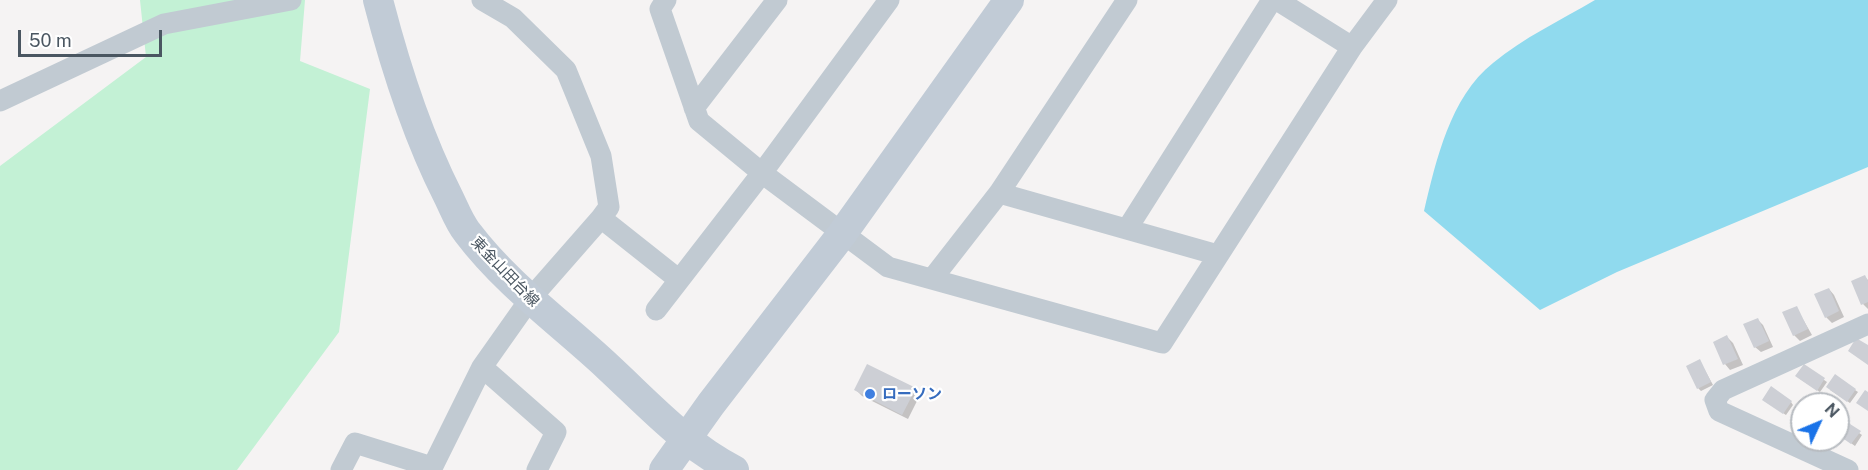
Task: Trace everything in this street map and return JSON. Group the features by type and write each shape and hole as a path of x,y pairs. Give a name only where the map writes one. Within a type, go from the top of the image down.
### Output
{"main road":[{"name":"東金山田台線","path":"378,0 387,37 433,166 466,231 530,299 686,439 734,470"},
{"path":"664,470 842,234 1009,0"}],"street":[{"path":"0,101 164,24 291,0"},
{"path":"340,470 355,443 431,468 482,367 530,299 602,219 609,207 601,156 566,70 513,18 482,0"},
{"path":"666,0 660,9 699,121 762,173 888,267 1161,343 1352,47 1387,0"},
{"path":"694,108 777,0"},
{"path":"656,310 762,173 889,0"},
{"path":"932,279 999,193 1128,0"},
{"path":"1127,229 1272,0"},
{"path":"1277,0 1352,47"},
{"path":"999,193 1218,255"},
{"path":"602,219 678,279"},
{"path":"1848,470 1719,411 1715,400 1723,390 1868,324"},
{"path":"482,367 556,432 537,470"}],"green space":[{"path":"140,0 305,0 300,61 370,89 339,332 237,470 0,470 0,166 146,57"}],"water":[{"path":"1595,0 1868,0 1868,167 1617,272 1540,310 1424,211 1447,131 1455,112 1478,77 1517,45"}],"building":[{"path":"1865,275 1868,281 1868,302 1861,305 1851,281"},
{"path":"1829,288 1839,311 1825,318 1814,294"},
{"path":"1797,306 1808,329 1793,336 1782,312"},
{"path":"1758,318 1769,341 1754,348 1743,324"},
{"path":"1727,335 1738,359 1723,365 1713,342"},
{"path":"1856,338 1868,345 1868,365 1848,351"},
{"path":"1700,359 1711,382 1697,389 1686,366"},
{"path":"867,364 916,388 902,415 854,390"},
{"path":"1804,364 1825,378 1817,391 1795,376"},
{"path":"1835,374 1856,389 1850,398 1850,392 1833,392 1826,387"},
{"path":"1771,386 1790,400 1790,404 1783,414 1762,400"},
{"path":"1865,390 1868,392 1868,411 1856,403"},
{"path":"1850,424 1861,431 1850,443"}],"place":[{"name":"ローソン","path":"870,394"}]}
